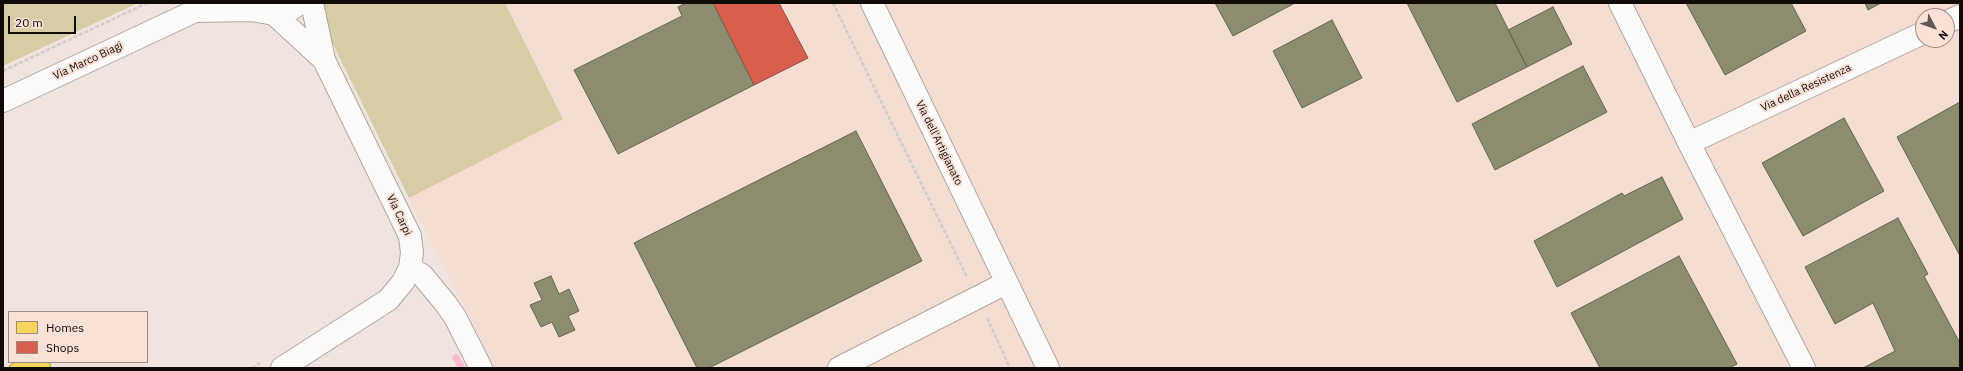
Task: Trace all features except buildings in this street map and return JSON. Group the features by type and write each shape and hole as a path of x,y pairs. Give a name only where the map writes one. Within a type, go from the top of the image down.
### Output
{"street":[{"path":"247,7 274,14 290,10 300,3"},
{"name":"Via Carpi","path":"273,364 388,300 403,282 410,268 412,253 410,236 324,60 312,3"},
{"name":"Via dell'Artigianato","path":"872,3 1048,368"},
{"path":"1620,3 1689,143 1804,368"},
{"name":"Via Marco Biagi","path":"3,101 199,7 247,7"},
{"name":"Via Carpi","path":"274,14 324,60"},
{"name":"Via della Resistenza","path":"1689,143 1915,37"},
{"path":"410,268 422,275 446,304 481,368"},
{"path":"839,368 1006,283"}],"path":[{"path":"3,71 147,3"},
{"path":"833,3 1010,368"},
{"path":"252,368 273,364"}],"shaded area":[{"path":"3,3 138,3 3,66"},
{"path":"320,3 1960,3 1960,368 496,368 434,248 324,26"},
{"path":"320,3 505,3 563,119 409,198 324,26"}],"waterway":[{"path":"456,358 462,368"}]}
